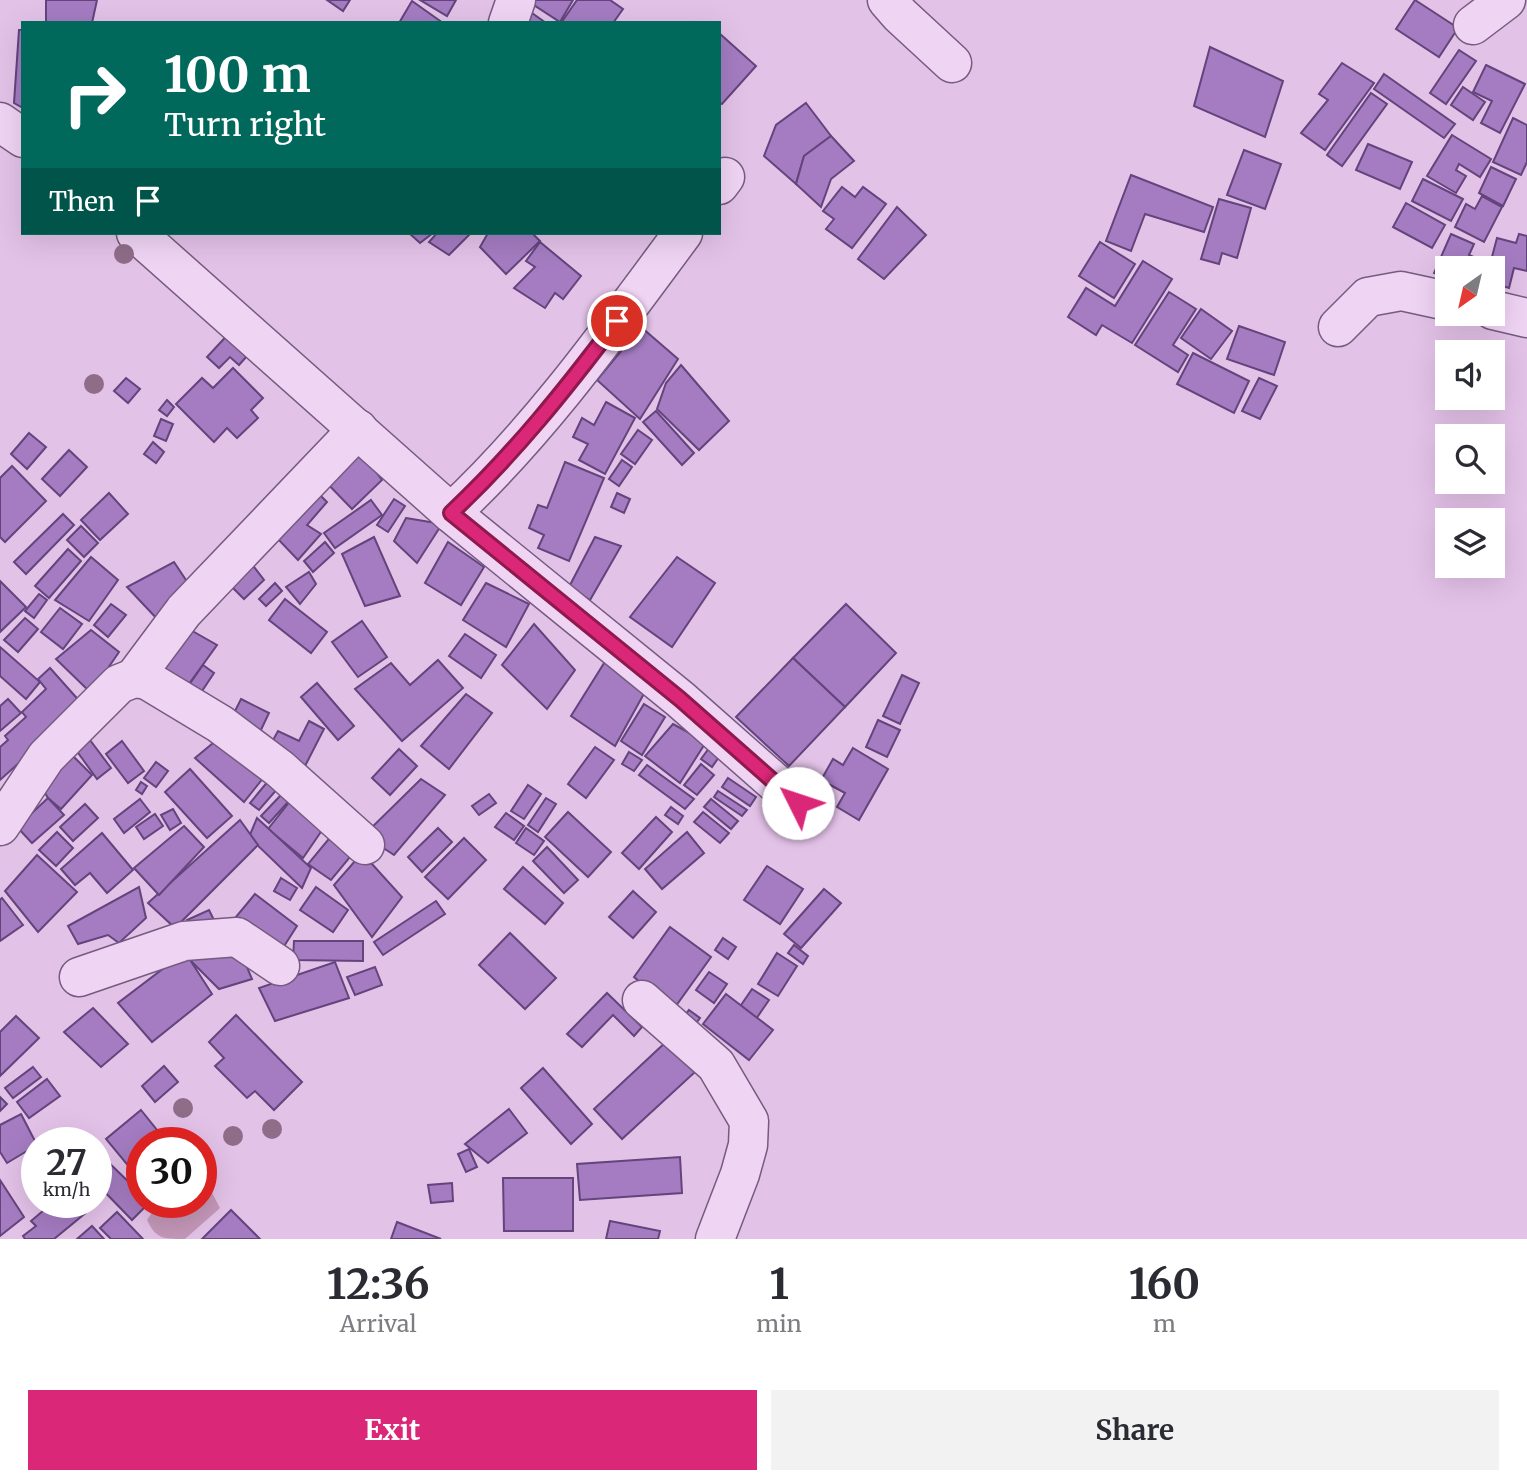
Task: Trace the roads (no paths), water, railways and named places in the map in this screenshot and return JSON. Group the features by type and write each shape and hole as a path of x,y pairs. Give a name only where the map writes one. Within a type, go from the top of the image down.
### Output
{"street":[{"path":"509,21 516,0"},
{"path":"887,0 952,63"},
{"path":"1473,25 1506,0"},
{"path":"0,122 21,137"},
{"path":"138,235 451,513 680,699 798,803"},
{"path":"451,513 492,475 579,371 681,235"},
{"path":"1338,327 1368,297 1401,291 1435,298"},
{"path":"1505,313 1527,318"},
{"path":"134,678 184,611 358,429"},
{"path":"0,826 46,757 119,684 134,678 147,680 220,724 280,769 365,845"},
{"path":"79,977 184,941 237,937 280,966"},
{"path":"642,1000 716,1065 749,1121 748,1145 740,1174 715,1239"}]}
